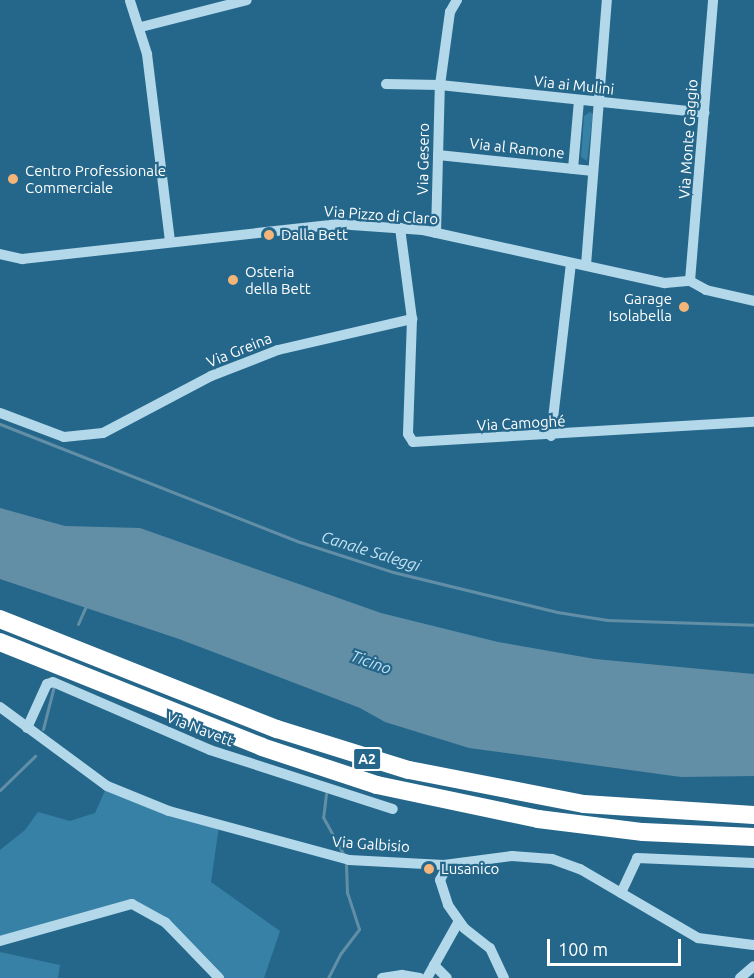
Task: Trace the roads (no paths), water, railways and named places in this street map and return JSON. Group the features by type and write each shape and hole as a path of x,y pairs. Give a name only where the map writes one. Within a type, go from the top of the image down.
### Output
{"highway":[{"name":"A2","path":"0,619 277,729 401,768 486,788 584,804 754,815"},
{"name":"A2","path":"0,642 262,747 377,785 538,819 643,832 754,837"}],"street":[{"path":"141,27 247,0"},
{"name":"Via Gesero","path":"436,233 440,85 450,12 457,0"},
{"path":"586,266 607,0"},
{"name":"Via Monte Gaggio","path":"690,281 713,0"},
{"path":"130,1 141,27 147,54 170,242"},
{"path":"386,84 440,85"},
{"name":"Via ai Mulini","path":"440,85 705,113"},
{"path":"573,169 579,101"},
{"name":"Via al Ramone","path":"438,155 594,171"},
{"name":"Via Pizzo di Claro","path":"0,254 22,259 297,225 400,228 436,233 665,283 690,281 706,290 754,302"},
{"path":"400,228 412,319"},
{"path":"551,436 571,263"},
{"name":"Via Greina","path":"0,413 64,436 103,433 211,376 278,350 412,319"},
{"name":"Via Camoghé","path":"412,319 411,440 417,443 754,422"},
{"name":"Via Navett","path":"27,728 47,684 53,682 210,750 393,809"},
{"name":"Via Galbisio","path":"0,707 83,771 142,802 346,860 448,865 512,856 543,857 571,865 698,938 754,945"},
{"path":"621,893 637,858 754,863"},
{"path":"448,865 440,880 441,889 459,921 490,948 504,978"},
{"path":"0,941 132,904 165,922 219,978"},
{"path":"427,978 459,921"},
{"path":"434,965 447,978"},
{"path":"740,978 754,966"},
{"path":"382,978 402,975 420,978"}],"water":[{"name":"Ticino","path":"0,508 65,526 140,528 381,613 498,642 595,659 754,674 754,776 681,777 469,748 385,722 360,708 179,639 0,579"}],"waterway":[{"name":"Canale Saleggi","path":"0,424 300,542 393,572 557,612 607,620 754,625"},
{"path":"78,624 86,606"},
{"path":"43,729 54,686"},
{"path":"0,790 35,756"},
{"path":"326,794 323,817 345,857"},
{"path":"328,978 341,953 359,929 347,893 346,863"}],"place":[{"name":"Centro Professionale Commerciale","path":"13,179"},
{"name":"Dalla Bett","path":"269,235"},
{"name":"Osteria della Bett","path":"233,280"},
{"name":"Garage Isolabella","path":"684,307"},
{"name":"Lusanico","path":"429,869"}]}
